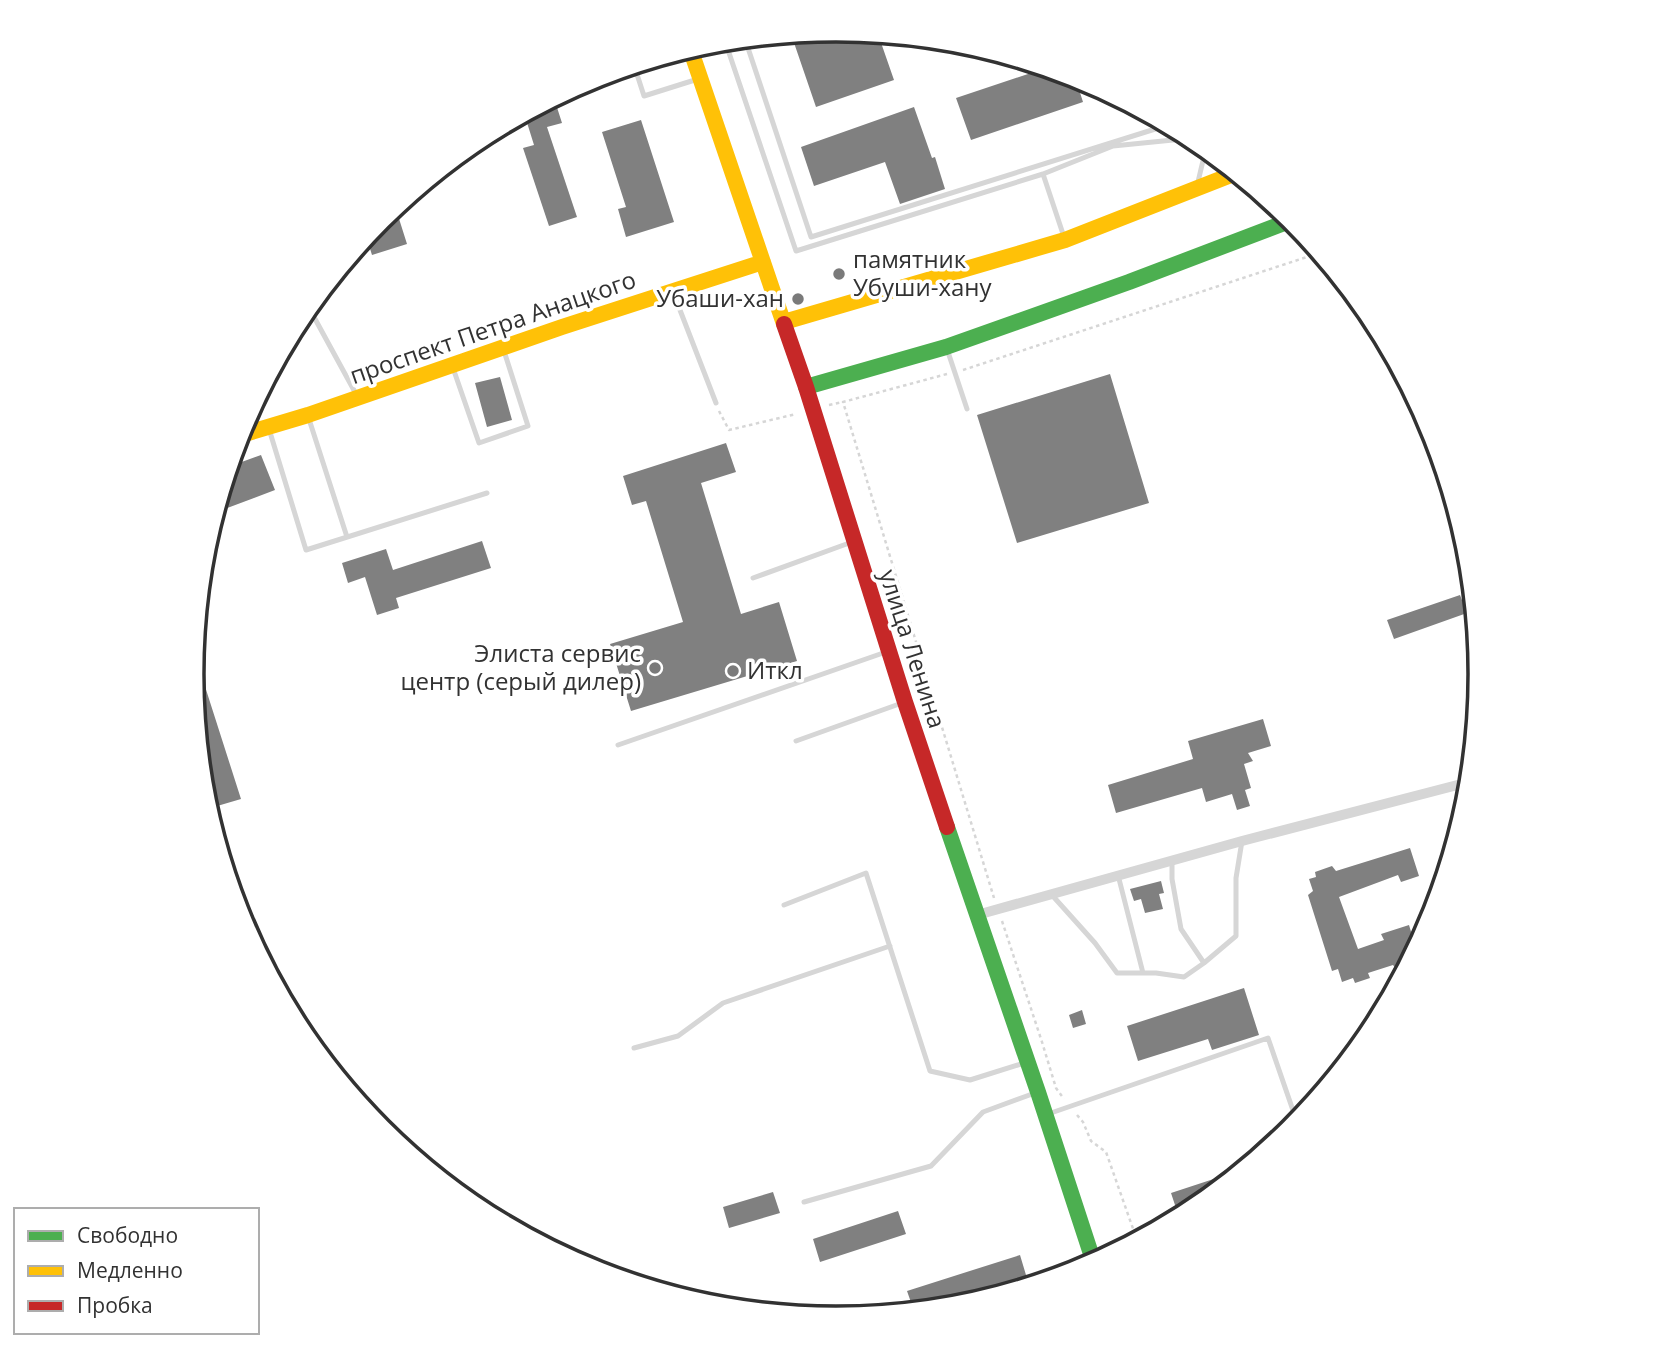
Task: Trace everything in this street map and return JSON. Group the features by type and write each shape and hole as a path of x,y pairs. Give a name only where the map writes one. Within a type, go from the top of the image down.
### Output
{"main road":[{"name":"улица Ленина","path":"694,59 806,387 888,651 1090,1252"},
{"path":"784,322 1065,240 1225,177"},
{"path":"806,387 946,347 1280,225"},
{"name":"проспект Петра Анацкого","path":"252,431 308,415 762,262"}],"street":[{"path":"977,915 1242,841 1457,785"}],"lane":[{"path":"748,48 811,237 1155,129"},
{"path":"729,51 796,251 1043,174 1113,146 1173,140"},
{"path":"637,74 644,96 701,78"},
{"path":"1197,189 1203,161"},
{"path":"1043,174 1065,240"},
{"path":"673,292 716,403"},
{"path":"314,317 358,397"},
{"path":"946,347 967,409"},
{"path":"452,365 479,443 528,426 503,348"},
{"path":"308,415 347,537"},
{"path":"268,426 306,550 487,493"},
{"path":"753,578 854,541"},
{"path":"618,746 888,651"},
{"path":"796,741 905,702"},
{"path":"1051,894 1095,943 1117,973 1184,976 1236,936 1236,878 1242,841"},
{"path":"1172,860 1172,879 1181,929 1204,963"},
{"path":"784,905 866,873 930,1071 970,1080 1027,1062"},
{"path":"1118,876 1143,973"},
{"path":"634,1048 678,1036 723,1003 890,946"},
{"path":"1045,1115 1268,1038 1293,1110"},
{"path":"804,1202 931,1166 983,1112 1038,1092"}],"path":[{"path":"828,406 955,372 1310,256"},
{"path":"843,402 997,909 1056,1088 1083,1122 1091,1141 1107,1152 1134,1231"},
{"path":"716,403 729,430 796,414"}],"building":[{"path":"794,43 881,43 894,80 816,107"},
{"path":"1030,73 1080,91 1083,102 971,140 956,98"},
{"path":"557,107 562,123 547,127 577,217 549,226 523,148 534,145 527,123"},
{"path":"914,107 945,189 900,204 885,162 814,186 801,147"},
{"path":"641,120 674,222 626,237 618,209 626,207 602,132"},
{"path":"399,218 407,244 372,255 370,247"},
{"path":"1110,374 1149,503 1017,543 977,415"},
{"path":"500,377 512,420 487,427 475,383"},
{"path":"726,443 736,472 701,483 741,614 779,602 797,661 631,711 610,644 683,622 646,501 632,505 623,476"},
{"path":"261,455 275,490 225,509 237,471 240,463"},
{"path":"482,541 491,568 396,598 399,608 377,615 365,577 348,583 342,563 386,549 393,570"},
{"path":"1460,595 1463,603 1464,614 1394,639 1387,620"},
{"path":"204,684 241,799 218,806 209,756"},
{"path":"1263,719 1271,746 1248,753 1253,761 1244,764 1251,788 1245,790 1250,806 1237,810 1232,794 1206,802 1202,788 1116,813 1108,785 1193,759 1188,741"},
{"path":"1410,848 1419,876 1401,882 1398,875 1339,897 1358,949 1384,940 1381,934 1409,925 1411,933 1395,968 1393,965 1368,973 1370,978 1355,983 1353,978 1342,982 1338,969 1332,971 1308,895 1313,891 1309,879 1316,877 1315,872 1332,866 1336,871"},
{"path":"1161,881 1164,893 1159,894 1163,909 1145,913 1141,899 1134,901 1130,889"},
{"path":"1244,988 1259,1035 1212,1050 1208,1039 1138,1061 1127,1026"},
{"path":"1082,1010 1086,1024 1073,1028 1069,1015"},
{"path":"1215,1178 1175,1206 1171,1193"},
{"path":"773,1192 780,1213 729,1228 723,1207"},
{"path":"898,1211 906,1234 820,1262 813,1239"},
{"path":"1020,1255 1026,1276 959,1294 918,1301 911,1302 907,1291"}],"traffic: fast":[{"path":"806,387 946,347 1280,225"},
{"path":"947,827 1090,1252"}],"traffic: slow":[{"path":"694,59 784,324"},
{"path":"784,322 1065,240 1225,177"},
{"path":"252,432 763,262"}],"traffic: jam":[{"path":"784,324 947,827"}],"place":[{"name":"памятник Убуши-хану","path":"839,274"},
{"name":"Убаши-хан","path":"798,299"},
{"name":"Элиста сервис центр (серый дилер)","path":"655,668"},
{"name":"Иткл","path":"733,671"}]}
